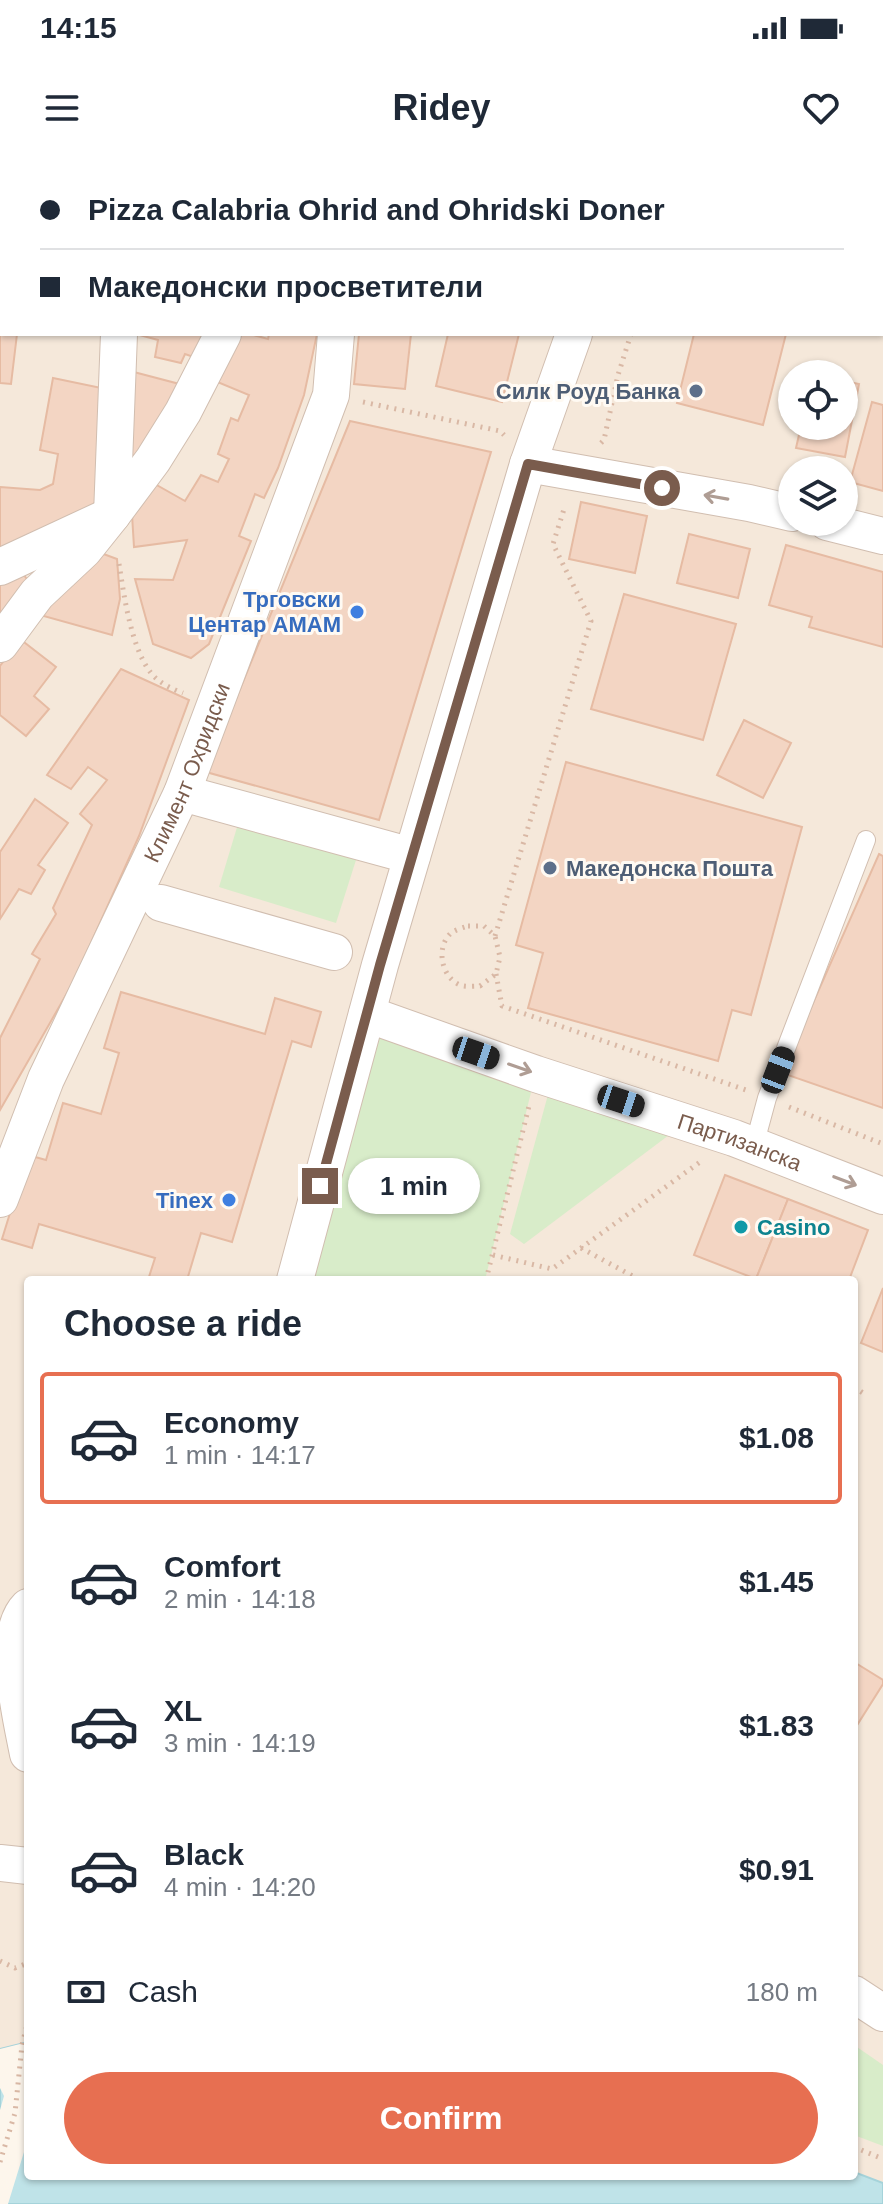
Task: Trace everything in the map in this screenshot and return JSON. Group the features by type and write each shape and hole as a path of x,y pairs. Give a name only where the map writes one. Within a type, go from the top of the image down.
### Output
{"street":[{"path":"112,515 119,336"},
{"path":"0,644 37,594 84,550 153,460 183,412 222,336"},
{"name":"Климент Охридски","path":"0,1199 46,1079 182,793 331,395 336,336"},
{"path":"296,1276 412,856 528,464 573,336"},
{"path":"528,464 778,510"},
{"path":"0,567 112,515"},
{"path":"858,530 883,536"},
{"path":"182,793 412,856"},
{"path":"161,903 334,952"},
{"name":"Партизанска","path":"367,1014 536,1074 744,1142 883,1196"},
{"path":"24,1611 12,1637 13,1673 24,1732"},
{"path":"0,1863 24,1866"},
{"path":"858,1997 883,2013"}],"lane":[{"path":"744,1142 767,1098 866,840"}],"path":[{"path":"630,336 618,375 604,440 575,473 553,544 591,621 495,936 500,957 496,974 502,1006 719,1079 883,1144"},
{"path":"372,404 500,431 528,464"},
{"path":"112,515 123,591 139,656 153,676 173,689 214,706"},
{"path":"495,936 484,926 468,926 451,933 441,949 446,972 459,985 480,986 496,974"},
{"path":"487,1276 536,1074"},
{"path":"493,1255 552,1269 744,1142"},
{"path":"581,1248 633,1276"},
{"path":"858,1390 863,1393"},
{"path":"0,1961 15,1968 24,1965"},
{"path":"0,2162 15,2113 24,2037"},
{"path":"858,2149 883,2159"}],"shaded area":[{"path":"0,336 883,336 883,2183 858,2174 858,1276 24,1276 24,2043 0,2049"}],"green space":[{"path":"238,824 356,860 336,923 219,887"},
{"path":"368,1020 535,1076 486,1276 296,1276"},
{"path":"549,1091 677,1129 524,1244 510,1234"},
{"path":"858,2048 883,2065 883,2146 858,2137"}],"water":[{"path":"24,2043 24,2180 858,2180 858,2174 883,2183 883,2204 0,2204 0,2049"}],"pier":[{"path":"24,2043 24,2152 8,2204 0,2204 0,2110 4,2096 0,2088 0,2049"}],"building":[{"path":"0,336 17,336 11,384 0,383"},
{"path":"143,336 216,336 205,361 185,354 181,363 155,357 158,340"},
{"path":"236,336 268,339 269,336 317,336 304,395 278,468 264,498 255,494 239,536 251,541 209,644 191,658 153,644 135,579 173,580 187,540 134,547 131,498 146,479 185,501 201,475 218,482 229,459 218,454 231,418 238,421 249,395 215,381"},
{"path":"359,336 411,336 405,389 354,384"},
{"path":"448,336 518,336 502,402 436,386"},
{"path":"694,336 785,336 763,425 677,403"},
{"path":"130,371 187,386 149,457 129,455"},
{"path":"53,378 111,390 106,487 90,509 0,548 0,487 40,490 53,484 58,454 40,450"},
{"path":"872,402 883,405 883,491 858,484 857,456"},
{"name":"Трговски Центар АМАМ","path":"350,421 491,452 379,820 206,772"},
{"path":"798,440 848,440 845,456 796,448"},
{"path":"581,502 647,516 635,573 569,559"},
{"path":"689,534 750,549 738,598 677,583"},
{"path":"786,545 883,572 883,647 809,627 812,617 769,605"},
{"path":"90,549 117,559 120,599 112,635 40,615"},
{"path":"15,564 38,593 0,644 0,571"},
{"path":"624,594 736,624 703,740 591,709"},
{"path":"20,639 56,667 34,696 49,709 26,736 0,715 0,666"},
{"path":"121,669 189,700 139,836 74,981 0,1110 0,1038 40,959 32,954 56,914 53,908 92,825 80,814 107,780 88,767 71,789 47,775"},
{"path":"744,720 791,743 763,798 717,775"},
{"path":"566,762 802,827 751,1015 732,1010 718,1061 528,1008 543,953 516,945"},
{"path":"35,799 68,823 38,865 45,870 31,894 19,889 0,919 0,852"},
{"path":"879,854 883,856 883,1108 782,1073"},
{"path":"121,992 265,1034 275,998 321,1012 311,1047 292,1041 232,1242 201,1233 188,1276 149,1276 155,1258 39,1224 32,1248 2,1239 28,1155 46,1160 63,1103 101,1114 119,1053 104,1048"},
{"name":"Casino","path":"725,1175 788,1199 757,1276 748,1276 694,1255"},
{"path":"788,1199 868,1230 851,1276 757,1276"},
{"path":"883,1288 883,1352 861,1343"},
{"path":"858,1664 883,1680 858,1724"}],"place":[{"name":"Силк Роуд Банка","path":"696,391"},
{"name":"Трговски Центар АМАМ","path":"357,612"},
{"name":"Македонска Пошта","path":"550,868"},
{"name":"Tinex","path":"229,1200"},
{"name":"Casino","path":"741,1227"}],"route":[{"path":"320,1186 380,965 528,464 662,488"}]}
